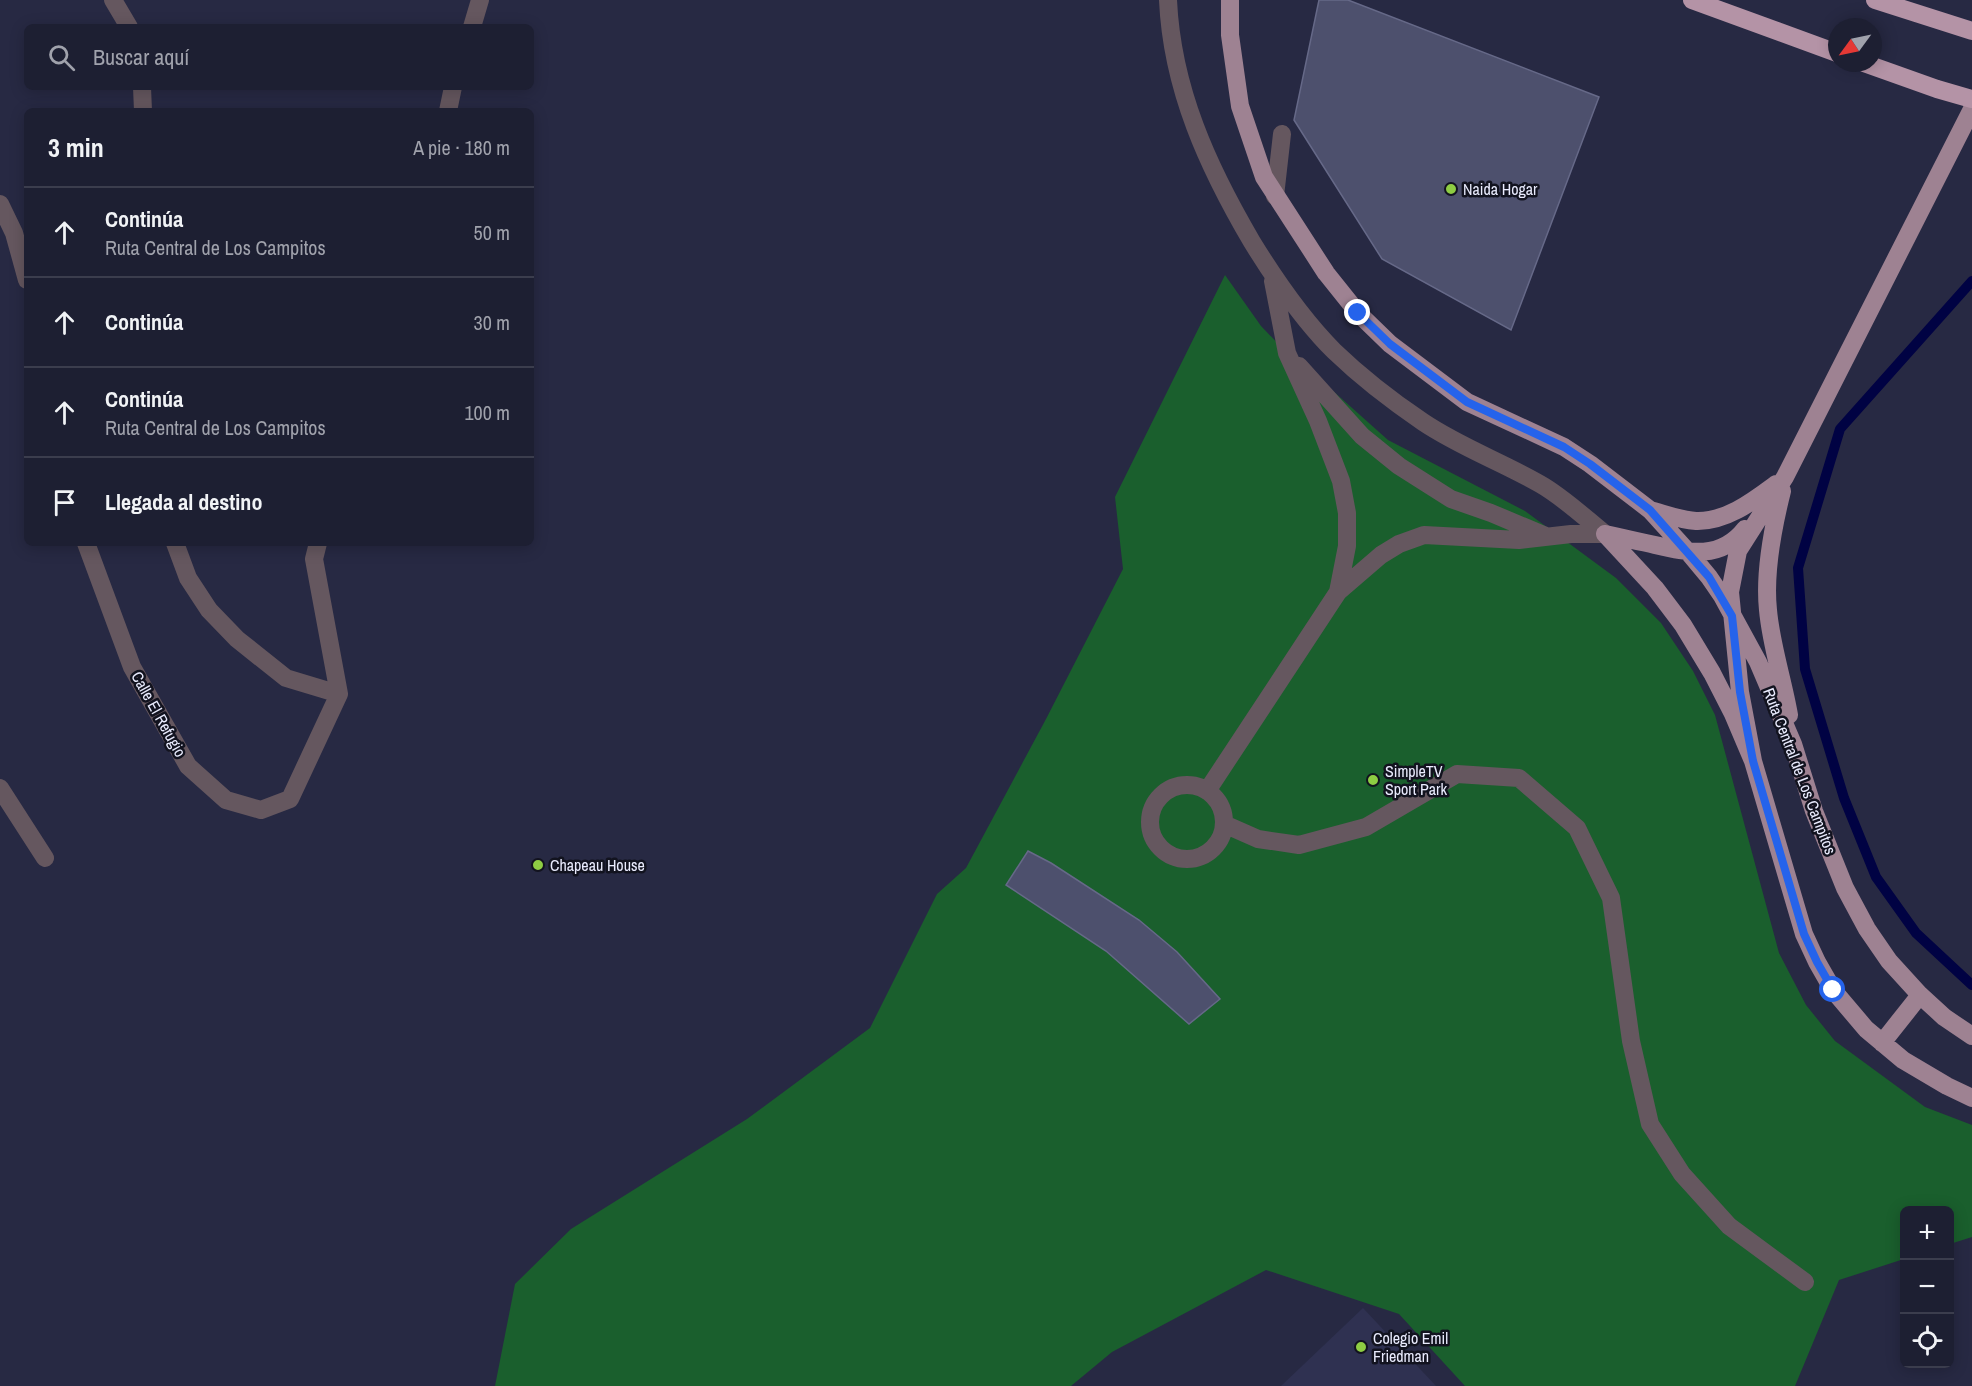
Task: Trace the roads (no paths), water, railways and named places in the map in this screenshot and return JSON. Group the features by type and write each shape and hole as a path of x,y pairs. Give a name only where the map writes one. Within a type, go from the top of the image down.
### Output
{"highway":[{"path":"1692,0 1828,50"},
{"path":"1875,0 1972,31"},
{"path":"1882,69 1972,99"}],"main road":[{"name":"Ruta Central de Los Campitos","path":"1230,0 1230,35 1240,106 1264,177 1326,273 1358,313 1390,344 1467,402 1564,447 1590,464 1650,510 1689,553 1709,577 1758,663 1793,744 1814,811 1845,888 1867,929 1889,961 1920,995 1944,1017 1972,1036"},
{"path":"1972,109 1785,477 1738,551 1730,592 1740,692 1753,761 1804,934 1817,962 1833,990 1866,1029 1903,1060 1972,1098"},
{"path":"1650,510 1698,521 1713,519 1747,504 1785,477"},
{"path":"1605,534 1689,553 1718,549 1738,538 1785,477"},
{"path":"1785,477 1774,524 1768,609 1793,744"},
{"path":"1605,534 1655,588 1683,625 1712,673 1753,761"},
{"path":"1882,1043 1920,995"}],"street":[{"path":"113,0 127,24"},
{"path":"473,24 480,0"},
{"path":"1168,0 1176,64 1186,101 1213,172 1272,275 1302,315 1333,350 1372,386 1425,424 1541,485 1605,534"},
{"path":"142,90 143,108"},
{"path":"449,108 452,90"},
{"path":"1275,196 1282,134"},
{"path":"0,204 14,233 24,269"},
{"path":"1272,275 1287,353 1318,421 1341,481 1347,513 1347,546 1338,592"},
{"path":"1287,353 1362,436 1399,466 1451,499 1547,537"},
{"path":"1207,791 1338,592 1381,555 1399,544 1424,535 1519,540 1571,534 1605,534"},
{"name":"Calle El Refugio","path":"87,546 132,667 188,766 226,800 261,810 290,799 339,694"},
{"path":"176,546 188,578 209,610 237,639 286,678 339,694 314,559 317,546"},
{"path":"1224,824 1258,838 1299,845 1366,827 1457,774 1519,778 1577,828 1611,898 1631,1041 1650,1124 1682,1174 1729,1226 1805,1282"},
{"path":"1192,785 1207,791 1222,811 1224,824 1221,836 1214,847 1204,855 1192,859 1180,859 1168,854 1158,846 1149,822 1158,799 1167,790 1179,786 1192,785"},
{"path":"0,788 45,858"}],"waterway":[{"path":"1972,281 1840,429 1798,568 1805,669 1844,798 1876,877 1916,933 1972,985"}],"place":[{"name":"Naida Hogar","path":"1451,189"},
{"name":"SimpleTV Sport Park","path":"1373,780"},
{"name":"Chapeau House","path":"538,865"},
{"name":"Colegio Emil Friedman","path":"1361,1347"}]}
